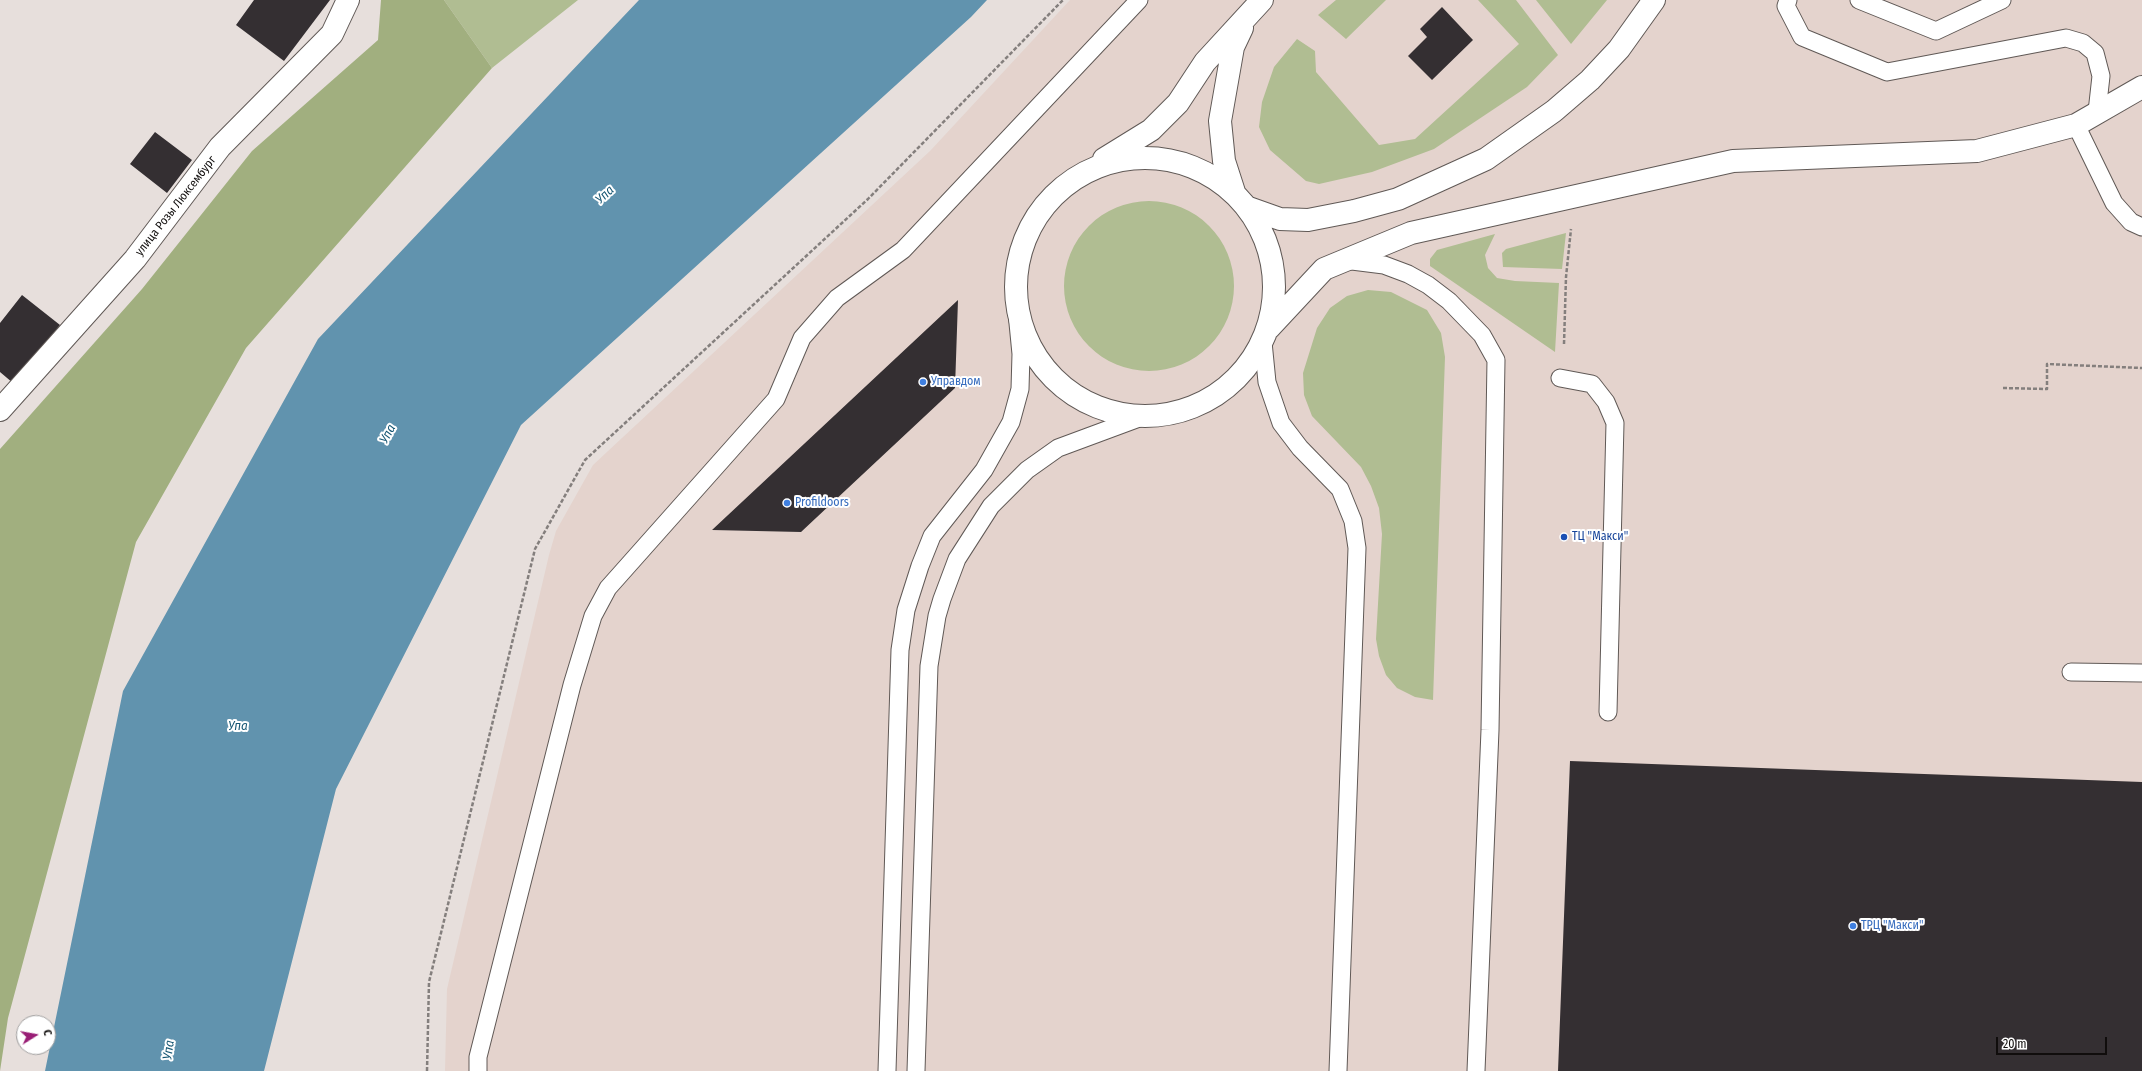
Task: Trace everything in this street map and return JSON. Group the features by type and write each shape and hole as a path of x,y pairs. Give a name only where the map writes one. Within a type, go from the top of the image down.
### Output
{"street":[{"name":"улица Розы Люксембург","path":"0,410 135,259 220,147 332,34 348,0"},
{"path":"1249,208 1280,219 1301,220 1354,212 1398,199 1486,158 1554,111 1590,80 1619,49 1654,0"},
{"path":"1234,192 1224,161 1220,121 1232,47 1256,6"},
{"path":"1256,6 1205,62 1178,102 1151,130 1086,171 1052,196 1028,231 1016,271 1017,313 1033,354 1060,387 1098,409 1139,418 1178,414 1213,399 1243,374 1266,335 1324,269 1410,233 1733,161 1977,152 2076,124 2142,87"},
{"path":"1086,171 1124,159 1163,158 1201,170 1234,192 1249,208 1264,236 1274,265 1275,297 1266,335"}],"lane":[{"path":"478,1071 478,1057 572,684 593,616 608,588 776,399 802,338 837,298 903,250 1139,0"},
{"path":"1788,0 1786,6 1802,37 1887,72 2066,38 2083,43 2095,54 2101,76 2097,112"},
{"path":"1859,0 1936,32 2002,0"},
{"path":"2076,124 2114,203 2132,222 2142,227"},
{"path":"1344,260 1384,265 1408,274 1428,285 1449,301 1482,335 1496,360 1490,730 1476,1071"},
{"path":"887,1071 900,650 906,610 920,566 932,536 984,470 1011,422 1020,389 1021,354 1017,313"},
{"path":"1266,335 1267,382 1281,423 1300,448 1340,489 1354,521 1358,548 1338,1071"},
{"path":"1560,378 1592,384 1606,402 1615,423 1608,712"},
{"path":"916,1071 929,666 937,616 942,599 957,558 991,506 1027,470 1058,448 1139,418"},
{"path":"2072,672 2142,673"}],"path":[{"path":"1564,344 1566,277 1571,226"},
{"path":"2003,388 2047,389 2047,364 2142,368"}],"shaded area":[{"path":"1070,0 2142,0 2142,1071 445,1071 447,989 549,555 556,531 593,465 930,151"}],"green space":[{"path":"381,0 444,0 492,68 246,348 136,542 8,1018 0,1071 0,449 142,289 252,151 378,40"},
{"path":"444,0 578,0 492,68"},
{"path":"1336,0 1386,0 1346,39 1318,15"},
{"path":"1478,0 1516,0 1558,55 1527,87 1434,149 1372,172 1319,184 1306,181 1270,150 1259,127 1262,102 1274,67 1297,39 1315,51 1316,72 1379,145 1415,139 1519,44"},
{"path":"1536,0 1607,0 1571,44"},
{"path":"1141,201 1157,201 1182,207 1203,220 1215,232 1228,253 1234,278 1234,294 1228,319 1215,340 1203,352 1182,365 1157,371 1141,371 1116,365 1095,352 1083,340 1070,319 1064,294 1064,278 1070,253 1083,232 1095,220 1116,207"},
{"path":"1566,233 1562,269 1503,267 1502,253 1506,249"},
{"path":"1495,234 1485,255 1488,268 1497,278 1515,281 1559,283 1555,352 1430,266 1430,259 1437,250"},
{"path":"1368,290 1391,292 1427,310 1441,333 1445,357 1433,700 1415,697 1397,688 1386,675 1379,656 1376,639 1382,534 1379,508 1371,486 1361,467 1312,416 1304,395 1303,373 1317,328 1330,308 1347,296"}],"water":[{"name":"Упа","path":"639,0 987,0 971,17 521,425 336,789 264,1071 45,1071 48,1055 56,1055 56,1017 123,691 318,339"}],"building":[{"path":"254,0 330,0 284,61 236,25"},
{"path":"1442,7 1473,40 1432,80 1408,56 1427,37 1420,29"},
{"path":"155,132 192,160 167,193 130,164"},
{"path":"22,295 60,325 13,383 0,372 0,323"},
{"path":"958,300 955,388 801,532 712,530"},
{"name":"ТРЦ \"Макси\"","path":"1570,761 2142,782 2142,1071 1558,1071"}],"place":[{"name":"Управдом","path":"923,382"},
{"name":"Profildoors","path":"787,503"},
{"name":"ТЦ \"Макси\"","path":"1564,537"},
{"name":"ТРЦ \"Макси\"","path":"1853,926"}]}
